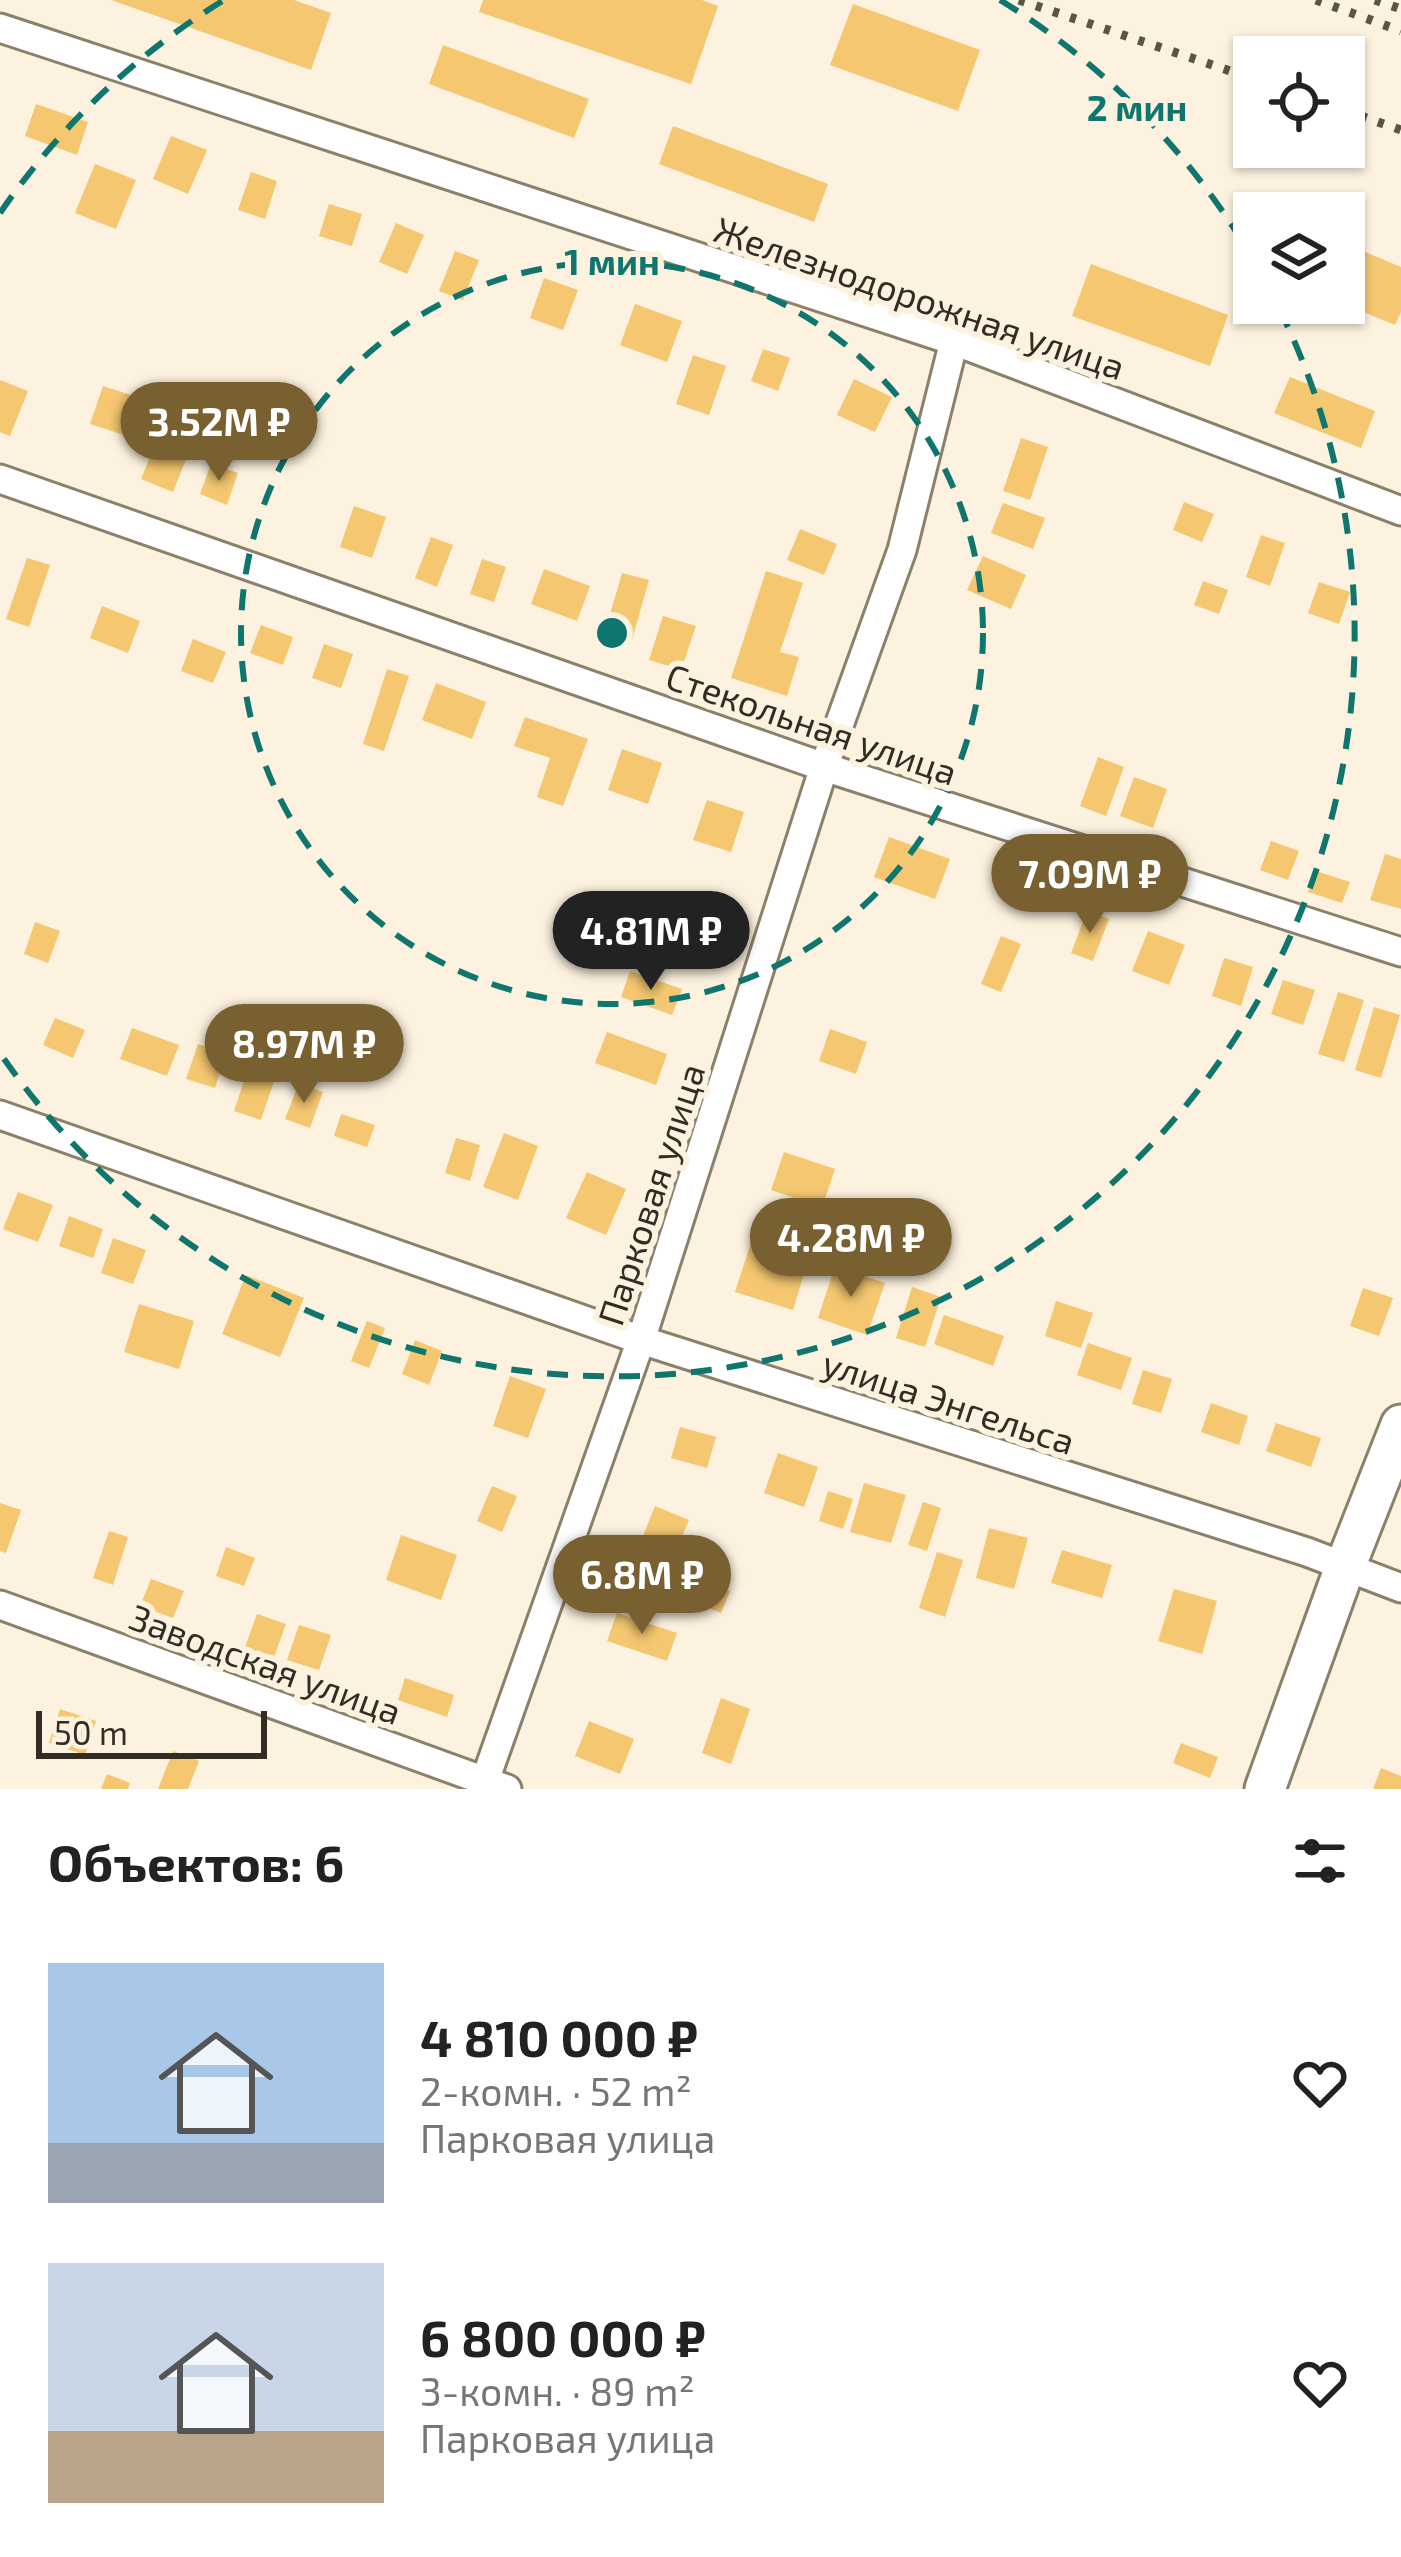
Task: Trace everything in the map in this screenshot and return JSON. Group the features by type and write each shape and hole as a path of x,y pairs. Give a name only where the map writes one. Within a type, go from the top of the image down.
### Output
{"main road":[{"path":"1265,1789 1401,1425"}],"street":[{"name":"Железнодорожная улица","path":"0,28 954,341 1401,511"},
{"name":"Парковая улица","path":"491,1786 641,1340 824,767 902,550 954,341"},
{"name":"Стекольная улица","path":"0,479 824,767 1401,952"},
{"name":"улица Энгельса","path":"0,1115 641,1340 1401,1588"},
{"name":"Заводская улица","path":"0,1605 491,1786"}],"building":[{"path":"111,0 294,0 331,13 311,70"},
{"path":"483,0 702,0 718,6 691,84 479,12"},
{"path":"853,4 980,50 958,111 830,65"},
{"path":"443,45 589,99 574,138 429,84"},
{"path":"36,104 88,122 77,155 25,136"},
{"path":"673,126 828,184 814,222 659,164"},
{"path":"171,136 207,150 188,194 153,179"},
{"path":"95,164 136,180 116,229 75,213"},
{"path":"251,172 277,181 265,219 238,210"},
{"path":"329,204 362,214 352,246 319,236"},
{"path":"396,223 424,235 407,274 379,262"},
{"path":"455,251 479,260 463,300 439,291"},
{"path":"1365,252 1401,267 1401,312 1395,325 1365,313"},
{"path":"1091,264 1228,315 1210,366 1072,316"},
{"path":"544,278 578,290 563,330 530,318"},
{"path":"635,304 682,321 667,362 620,345"},
{"path":"763,349 790,358 778,391 751,381"},
{"path":"693,355 726,366 709,415 676,404"},
{"path":"1290,377 1375,411 1361,448 1274,413"},
{"path":"854,379 892,397 875,432 837,415"},
{"path":"0,380 28,391 10,436 0,432"},
{"path":"103,386 140,398 127,436 90,424"},
{"path":"160,432 192,444 173,492 141,479"},
{"path":"1021,438 1048,447 1030,500 1003,491"},
{"path":"211,464 238,473 227,505 200,494"},
{"path":"1184,502 1214,514 1202,542 1173,530"},
{"path":"1003,503 1045,518 1033,549 991,533"},
{"path":"354,506 386,517 372,558 340,547"},
{"path":"800,529 837,544 824,575 787,560"},
{"path":"1261,535 1285,543 1270,586 1246,577"},
{"path":"431,537 453,545 437,587 415,578"},
{"path":"983,556 1026,575 1011,609 967,590"},
{"path":"27,558 50,565 29,627 6,619"},
{"path":"482,559 506,567 494,602 470,594"},
{"path":"544,569 590,586 577,621 531,604"},
{"path":"766,571 803,583 780,652 799,657 787,696 731,678"},
{"path":"622,573 649,580 632,640 605,632"},
{"path":"1203,581 1228,590 1219,614 1194,605"},
{"path":"1319,582 1350,592 1339,624 1308,613"},
{"path":"102,606 140,621 128,653 90,638"},
{"path":"663,616 696,626 681,670 649,660"},
{"path":"261,625 293,637 283,665 250,653"},
{"path":"193,639 226,652 213,683 181,671"},
{"path":"324,644 353,654 341,688 312,678"},
{"path":"387,669 409,676 384,751 363,744"},
{"path":"436,683 486,702 472,739 422,720"},
{"path":"525,717 588,739 563,806 537,797 550,758 514,746"},
{"path":"622,749 662,763 648,804 608,790"},
{"path":"1098,757 1124,767 1106,816 1080,806"},
{"path":"1134,777 1167,789 1153,828 1120,816"},
{"path":"707,800 744,812 731,852 693,840"},
{"path":"889,837 950,859 935,899 874,877"},
{"path":"1271,841 1299,851 1288,880 1260,870"},
{"path":"1385,854 1401,859 1401,909 1370,900"},
{"path":"1316,871 1350,882 1342,903 1308,892"},
{"path":"1087,911 1109,919 1093,961 1071,953"},
{"path":"35,922 60,931 48,963 24,954"},
{"path":"1148,931 1185,945 1169,985 1132,971"},
{"path":"1001,936 1021,944 1001,992 981,984"},
{"path":"1224,958 1253,967 1241,1006 1212,996"},
{"path":"630,971 682,989 672,1015 621,997"},
{"path":"1283,980 1315,990 1303,1025 1271,1014"},
{"path":"1338,992 1364,1000 1344,1062 1318,1054"},
{"path":"1374,1007 1400,1015 1381,1078 1355,1070"},
{"path":"55,1018 85,1030 73,1058 43,1045"},
{"path":"132,1028 179,1045 167,1076 120,1059"},
{"path":"830,1029 867,1042 856,1074 819,1061"},
{"path":"607,1032 667,1054 656,1085 595,1063"},
{"path":"198,1044 226,1053 215,1088 186,1079"},
{"path":"247,1072 274,1081 261,1120 234,1111"},
{"path":"299,1083 323,1092 310,1128 285,1119"},
{"path":"341,1114 375,1125 367,1147 334,1136"},
{"path":"504,1133 538,1146 518,1200 483,1187"},
{"path":"456,1138 480,1145 470,1181 445,1173"},
{"path":"784,1152 835,1169 822,1208 771,1190"},
{"path":"587,1172 626,1189 606,1235 566,1218"},
{"path":"18,1192 53,1205 38,1242 3,1229"},
{"path":"69,1216 103,1229 93,1258 59,1246"},
{"path":"756,1227 813,1244 793,1310 735,1292"},
{"path":"113,1238 146,1250 133,1284 101,1273"},
{"path":"835,1266 885,1283 867,1335 818,1318"},
{"path":"246,1275 304,1298 280,1357 222,1334"},
{"path":"912,1287 941,1297 925,1347 896,1338"},
{"path":"1363,1288 1393,1298 1379,1336 1350,1326"},
{"path":"1056,1301 1093,1313 1081,1348 1045,1336"},
{"path":"139,1304 194,1321 179,1369 124,1352"},
{"path":"944,1315 1004,1336 993,1366 934,1344"},
{"path":"367,1321 385,1328 369,1368 351,1361"},
{"path":"415,1340 442,1351 429,1385 402,1374"},
{"path":"1088,1343 1132,1358 1121,1390 1077,1375"},
{"path":"1143,1370 1172,1379 1161,1413 1132,1404"},
{"path":"510,1376 546,1389 528,1438 493,1426"},
{"path":"1211,1403 1248,1416 1239,1445 1201,1432"},
{"path":"1276,1423 1321,1438 1311,1467 1266,1451"},
{"path":"680,1427 716,1437 707,1468 671,1458"},
{"path":"778,1453 818,1467 804,1507 764,1493"},
{"path":"864,1483 906,1495 891,1543 850,1532"},
{"path":"492,1486 517,1496 502,1532 477,1521"},
{"path":"828,1491 853,1499 843,1529 819,1521"},
{"path":"923,1502 941,1508 927,1551 908,1545"},
{"path":"0,1503 21,1510 6,1553 0,1551"},
{"path":"655,1506 689,1520 666,1574 633,1561"},
{"path":"989,1528 1028,1538 1014,1589 976,1578"},
{"path":"109,1531 128,1537 113,1585 93,1578"},
{"path":"401,1535 457,1555 441,1600 386,1580"},
{"path":"226,1547 255,1558 244,1586 216,1576"},
{"path":"1062,1550 1112,1565 1102,1598 1051,1583"},
{"path":"937,1552 963,1560 945,1617 919,1608"},
{"path":"680,1571 730,1591 721,1613 671,1593"},
{"path":"151,1579 184,1591 173,1618 140,1606"},
{"path":"1174,1589 1217,1601 1202,1654 1158,1641"},
{"path":"617,1613 677,1633 667,1661 607,1641"},
{"path":"257,1614 286,1624 273,1660 244,1650"},
{"path":"299,1625 331,1635 319,1670 287,1660"},
{"path":"405,1678 454,1695 447,1717 398,1700"},
{"path":"721,1698 750,1709 731,1764 702,1753"},
{"path":"60,1709 96,1721 85,1755 49,1743"},
{"path":"589,1721 634,1739 620,1774 575,1756"},
{"path":"1181,1743 1218,1757 1210,1778 1173,1763"},
{"path":"173,1751 199,1761 188,1789 158,1789"},
{"path":"1381,1768 1401,1776 1401,1789 1373,1789"},
{"path":"107,1774 130,1783 128,1789 101,1789"}],"railway":[{"path":"1019,0 1233,72"},
{"path":"1316,0 1401,31"},
{"path":"1375,0 1401,9"},
{"path":"1365,117 1401,130"}]}
